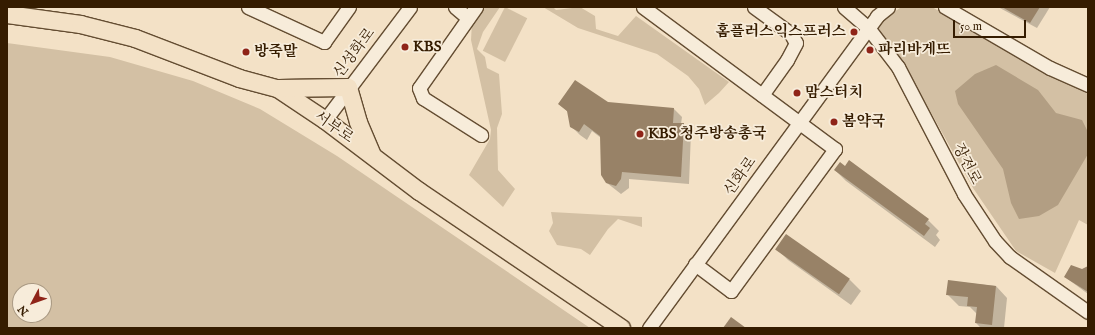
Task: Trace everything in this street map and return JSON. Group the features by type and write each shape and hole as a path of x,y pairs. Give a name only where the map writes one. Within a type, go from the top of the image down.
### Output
{"main road":[{"name":"서부로","path":"7,14 80,24 135,38 239,78 277,88 371,153 419,191 621,328"},
{"path":"277,88 348,87 358,122 371,153"}],"street":[{"path":"248,7 273,12 324,42 349,7"},
{"name":"신성화로","path":"325,120 348,87 410,7"},
{"path":"455,7 472,12 419,88 423,98 481,135"},
{"path":"754,7 791,34 795,39 794,49 762,95"},
{"name":"장전로","path":"844,7 869,29 898,67 972,207 995,241 1010,257 1088,312"},
{"name":"신화로","path":"649,328 799,122 869,29 877,16 888,7"},
{"path":"945,7 1050,68 1088,85"},
{"path":"647,8 835,149 731,290 695,264"}],"shaded area":[{"path":"484,7 500,7 483,32 477,49 485,57 487,68 499,74 502,114 497,128 498,170 515,189 503,207 469,175 490,139 491,130 471,40 472,22"},
{"path":"505,7 527,18 505,62 483,51"},
{"path":"543,7 553,7 556,10 580,7 595,16 596,29 618,36 636,16 729,82 705,105 699,89 688,76 657,54 578,28"},
{"path":"932,7 1088,94 1088,225 1079,220 1055,273 1016,251 973,188 925,102 876,24 900,8"},
{"path":"7,43 110,57 193,81 260,109 337,156 590,328 7,328"},
{"path":"996,65 1038,90 1056,113 1082,120 1088,132 1088,154 1058,205 1039,216 1019,219 1011,203 1003,169 958,104 955,91 975,74"},
{"path":"551,212 642,217 642,227 618,219 608,229 590,255 581,249 557,245 549,231 553,223"}],"building":[{"path":"1002,7 1040,7 1030,23"},
{"name":"KBS 청주방송총국","path":"575,80 608,102 674,108 673,123 684,123 681,177 622,172 621,179 616,186 606,183 601,175 600,136 584,124 579,132 570,127 567,111 558,104"},
{"path":"849,160 929,219 925,224 930,228 924,236 834,170 840,162 845,166"},
{"path":"786,234 850,279 839,294 775,250"},
{"path":"1071,265 1082,269 1088,266 1088,292 1064,277"},
{"path":"948,280 996,286 992,325 975,323 977,307 967,306 968,297 946,295"},
{"path":"731,317 746,328 723,328"}],"place":[{"name":"홈플러스익스프러스","path":"854,32"},
{"name":"KBS","path":"405,47"},
{"name":"파리바게뜨","path":"870,50"},
{"name":"방죽말","path":"246,52"},
{"name":"맘스터치","path":"797,93"},
{"name":"봄약국","path":"834,122"},
{"name":"KBS 청주방송총국","path":"640,134"}]}
